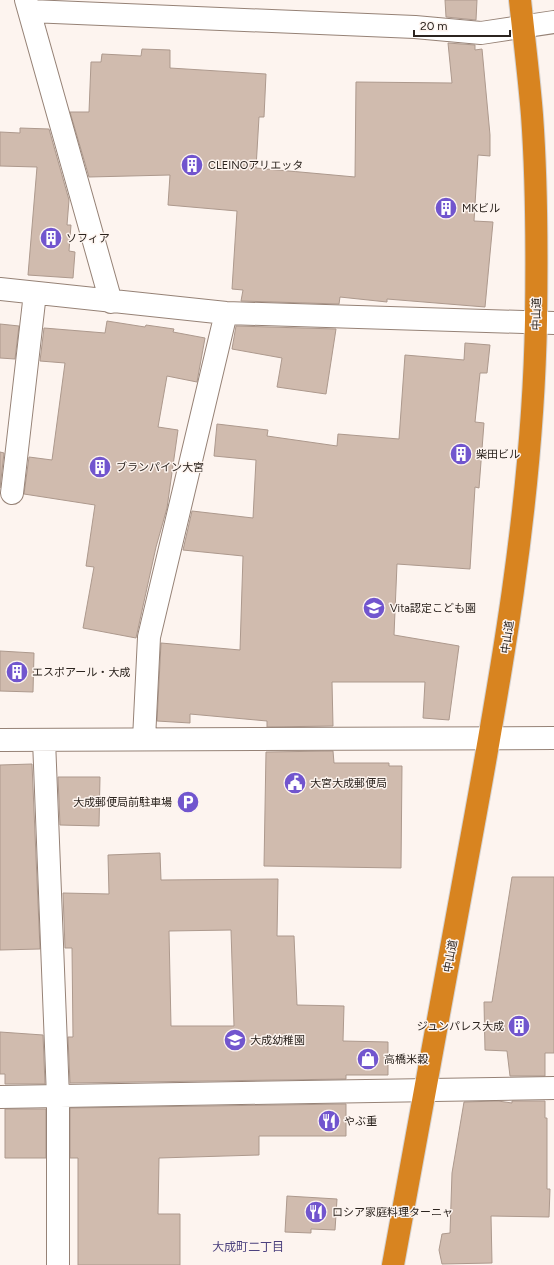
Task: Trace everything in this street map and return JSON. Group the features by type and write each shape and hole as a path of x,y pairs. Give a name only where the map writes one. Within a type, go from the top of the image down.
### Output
{"highway":[{"name":"中山道","path":"393,1265 490,738 508,632 545,323 536,220 532,116 520,0"}],"street":[{"path":"111,302 28,5 414,27 481,33 554,22"},
{"path":"0,289 111,302 226,313 545,323"},
{"path":"12,492 34,293"},
{"path":"144,739 149,637 226,313"},
{"path":"0,740 554,738"},
{"path":"44,740 58,1097 58,1265"},
{"path":"0,1098 554,1088"}],"building":[{"path":"445,0 477,0 476,20 446,17"},
{"path":"448,43 475,45 475,50 482,49 490,135 490,156 478,155 474,221 493,222 485,307 387,299 387,302 340,297 339,304 241,301 243,290 232,289 237,211 168,205 170,175 89,177 70,112 89,112 91,62 101,62 102,54 141,56 142,49 170,50 170,68 266,74 264,117 259,117 256,168 355,177 356,82 452,83"},
{"name":"ソフィア","path":"20,128 49,129 69,200 67,225 71,225 69,251 75,252 73,278 28,275 37,167 0,166 0,132 20,133"},
{"path":"107,321 145,327 146,325 174,329 173,332 205,338 197,382 167,376 158,427 178,430 167,508 156,547 136,638 83,628 94,567 86,566 95,505 24,494 29,457 52,460 65,363 40,361 44,328 105,333"},
{"path":"0,324 19,326 15,359 0,358"},
{"path":"236,326 336,329 326,394 277,387 282,358 232,349"},
{"path":"465,343 490,345 487,373 480,373 475,422 484,423 479,488 475,487 470,569 397,564 394,635 459,646 449,720 423,718 425,682 332,682 333,726 267,727 267,721 190,714 190,723 157,721 161,643 240,650 243,556 183,550 192,511 253,518 256,460 214,456 217,424 268,430 267,436 337,446 338,434 399,439 405,355 464,360"},
{"path":"0,452 4,453 0,488"},
{"name":"エスポアール・大成","path":"0,651 34,653 33,692 0,691"},
{"path":"333,751 334,763 389,763 389,766 402,766 401,868 264,866 266,752"},
{"path":"32,764 40,949 0,950 0,765"},
{"path":"58,777 100,777 99,826 60,825"},
{"path":"160,853 161,880 278,879 277,936 294,936 297,1005 344,1006 343,1041 388,1042 388,1075 346,1075 346,1079 70,1083 68,1037 73,1037 72,948 65,948 63,893 109,894 108,855","holes":["231,930 234,1026 171,1026 169,931"]},
{"path":"512,877 554,877 554,1053 545,1053 545,1076 510,1076 507,1051 485,1050 484,1002 492,1002"},
{"path":"0,1032 43,1035 45,1084 5,1084 5,1074 0,1074"},
{"path":"498,1101 512,1103 512,1101 545,1101 545,1118 547,1118 547,1189 550,1189 549,1217 491,1216 492,1263 442,1264 439,1250 442,1234 450,1233 452,1173 464,1102"},
{"path":"346,1104 346,1136 259,1136 259,1155 159,1158 158,1214 180,1214 180,1265 78,1265 78,1158 70,1158 70,1108"},
{"path":"5,1109 46,1109 46,1158 5,1158"},
{"path":"287,1196 337,1199 335,1230 311,1229 311,1233 285,1232"}],"place":[{"name":"CLEINOアリエッタ","path":"192,165"},
{"name":"MKビル","path":"446,208"},
{"name":"ソフィア","path":"51,238"},
{"name":"柴田ビル","path":"461,454"},
{"name":"ブランパイン大宮","path":"100,467"},
{"name":"Vita認定こども園","path":"374,608"},
{"name":"エスポアール・大成","path":"17,672"},
{"name":"大宮大成郵便局","path":"295,783"},
{"name":"大成郵便局前駐車場","path":"188,802"},
{"name":"ジュンパレス大成","path":"519,1026"},
{"name":"大成幼稚園","path":"235,1040"},
{"name":"高橋米穀","path":"368,1059"},
{"name":"やぶ重","path":"329,1121"},
{"name":"ロシア家庭料理ターニャ","path":"316,1212"}],"district":[{"name":"大成町二丁目","path":"248,1247"}]}
